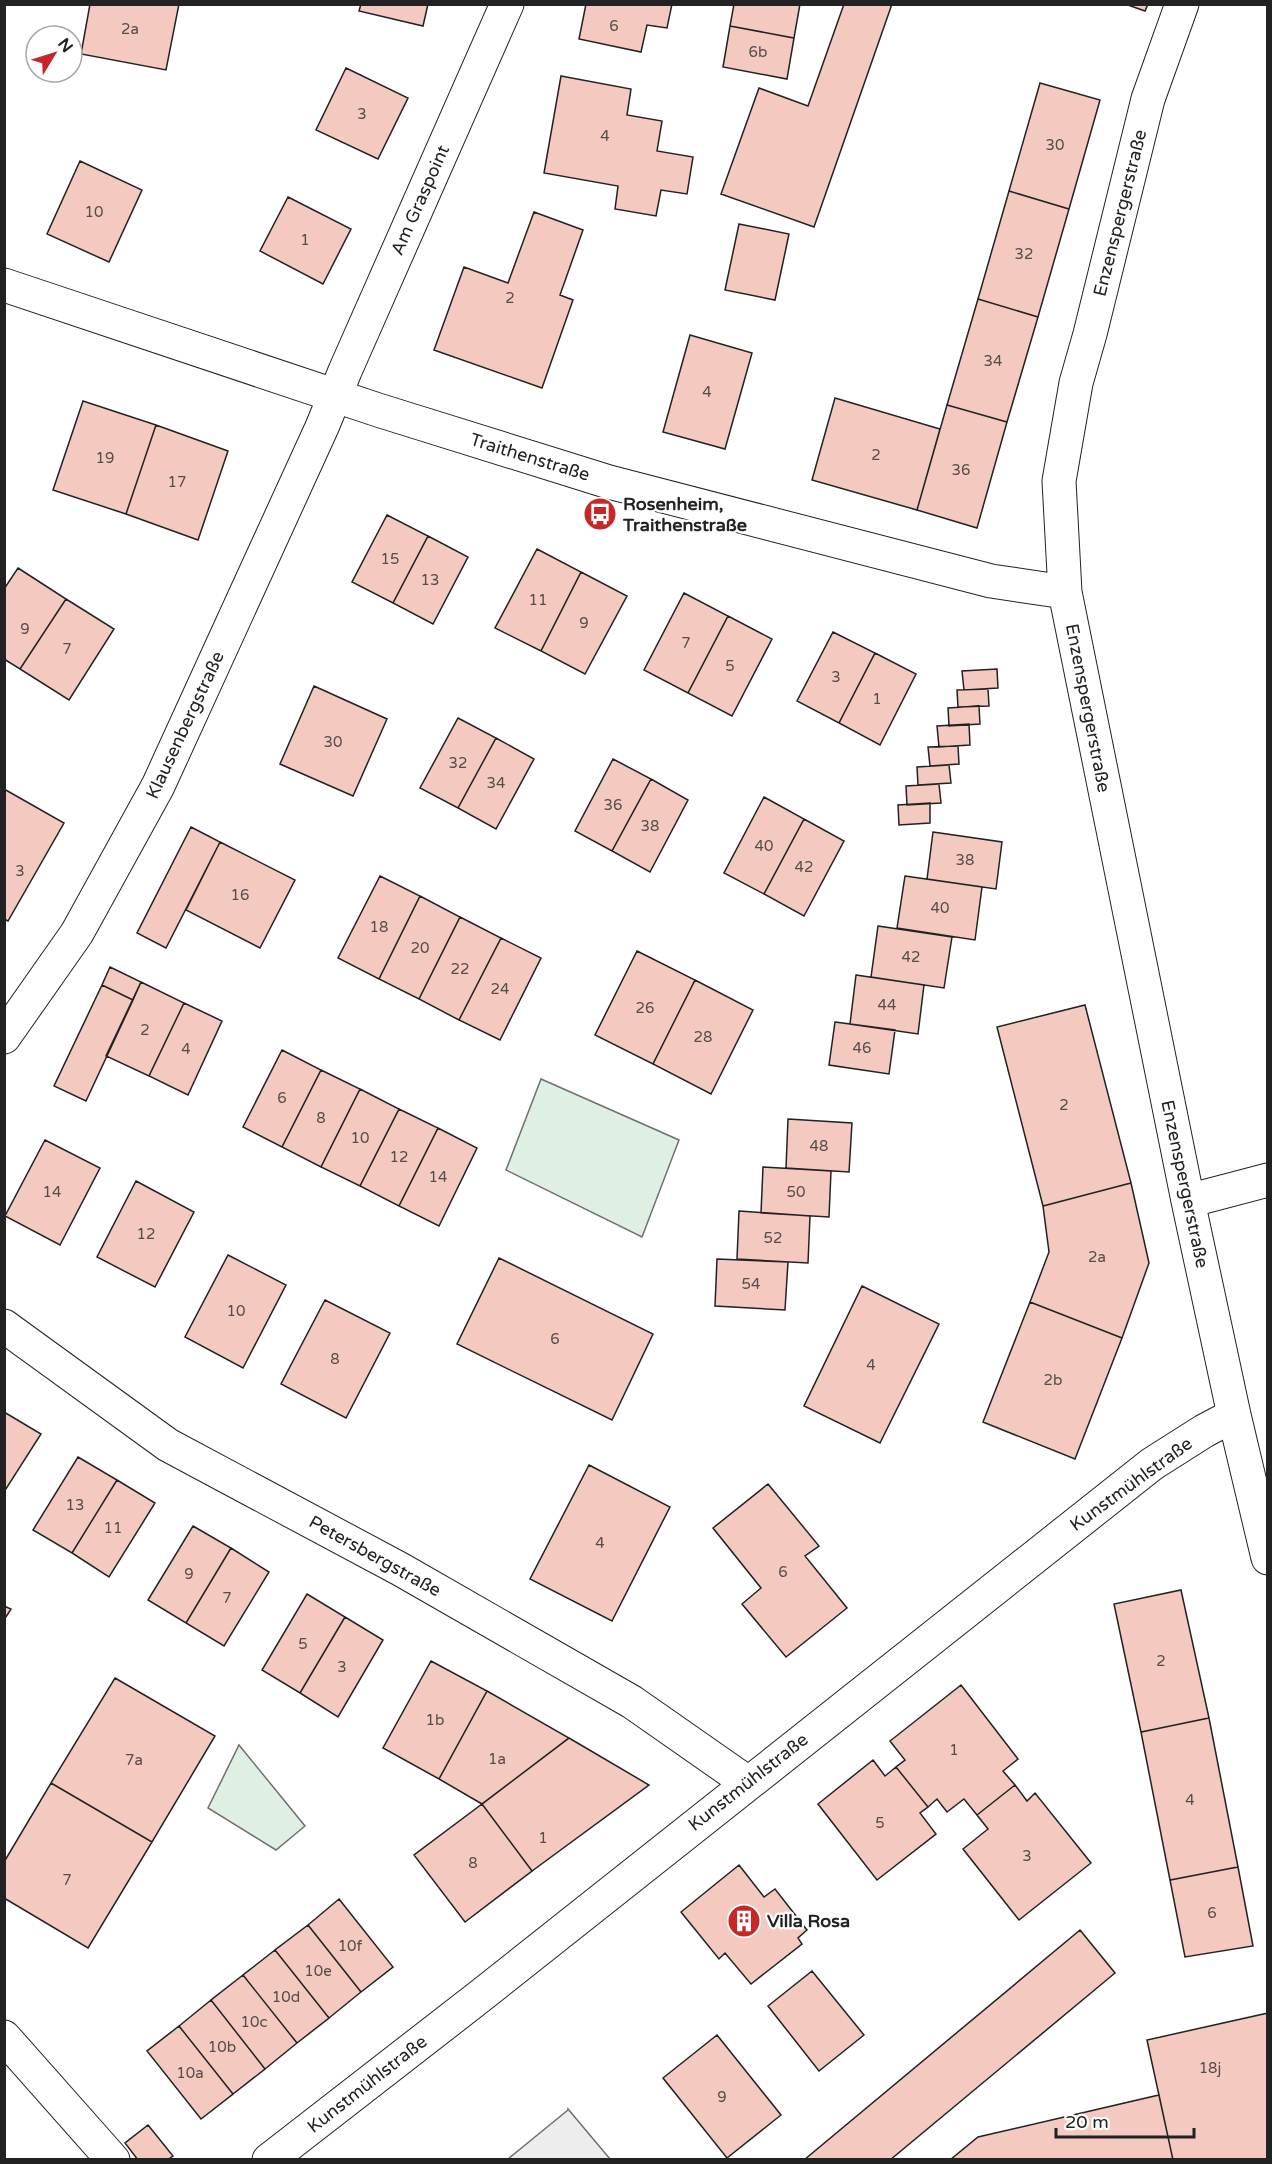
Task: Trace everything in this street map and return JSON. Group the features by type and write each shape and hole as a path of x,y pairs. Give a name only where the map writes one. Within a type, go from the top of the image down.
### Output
{"street":[{"name":"Am Graspoint","path":"335,396 507,4"},
{"name":"Enzenspergerstraße","path":"1182,4 1148,99 1076,383 1059,481 1065,592 1188,1201 1247,1428 1268,1558"},
{"name":"Traithenstraße","path":"4,285 335,396 609,482 991,580 1065,592"},
{"name":"Klausenbergstraße","path":"4,1037 77,933 158,786 335,396"},
{"path":"1188,1201 1268,1180"},
{"name":"Petersbergstraße","path":"4,1326 168,1445 390,1564 616,1692 748,1783"},
{"name":"Kunstmühlstraße","path":"269,2160 479,1997 1152,1464 1204,1431 1247,1428"},
{"path":"4,2037 113,2160"}],"green space":[{"path":"541,1079 679,1140 642,1237 506,1170"},
{"path":"239,1745 305,1826 276,1850 208,1808"}],"shaded area":[{"path":"568,2110 610,2159 508,2159"}],"building":[{"path":"90,4 179,4 166,70 84,55 84,37"},
{"path":"361,4 428,4 423,26 359,11"},
{"path":"586,4 672,4 667,28 647,25 641,52 579,39"},
{"path":"734,4 800,4 794,38 730,26"},
{"path":"844,4 892,4 814,227 721,194 759,88 808,106"},
{"path":"1125,4 1148,4 1145,11"},
{"path":"730,26 794,38 787,79 723,67"},
{"path":"346,68 408,98 378,159 316,130"},
{"path":"561,76 631,89 627,115 662,121 657,151 693,157 687,194 661,190 656,216 615,209 618,186 544,173"},
{"path":"1040,83 1100,100 1069,209 1009,191"},
{"path":"80,161 142,190 109,262 47,234"},
{"path":"1009,191 1069,209 1038,317 978,299"},
{"path":"288,197 351,229 323,284 260,251"},
{"path":"534,212 583,230 560,295 573,300 542,388 434,350 464,267 508,283"},
{"path":"739,224 789,234 775,300 725,290"},
{"path":"978,299 1038,317 1007,422 947,405"},
{"path":"690,335 752,353 725,449 663,432"},
{"path":"835,398 940,429 917,510 812,480"},
{"path":"83,401 156,425 126,514 53,490"},
{"path":"947,405 1007,422 977,528 917,510"},
{"path":"156,425 228,451 198,540 126,514"},
{"path":"387,515 428,536 393,603 352,582"},
{"path":"428,536 468,557 433,624 393,603"},
{"path":"537,549 581,572 541,651 495,628"},
{"path":"18,568 66,599 20,669 4,659 4,589"},
{"path":"581,572 627,596 585,674 541,651"},
{"path":"684,593 728,616 688,693 644,670"},
{"path":"66,599 114,629 69,700 20,669"},
{"path":"728,616 772,639 732,716 688,693"},
{"path":"833,632 875,653 839,723 797,701"},
{"path":"875,653 916,674 880,745 839,723"},
{"path":"997,669 998,688 964,690 962,671"},
{"path":"314,686 387,719 353,796 280,764"},
{"path":"988,689 989,706 958,707 957,690"},
{"path":"979,706 980,724 949,726 948,708"},
{"path":"458,718 496,738 458,808 420,788"},
{"path":"969,724 970,745 939,747 937,726"},
{"path":"496,738 534,759 496,829 458,808"},
{"path":"958,746 959,764 930,766 928,747"},
{"path":"613,759 651,779 612,851 575,831"},
{"path":"949,765 951,783 918,785 917,767"},
{"path":"651,779 688,800 650,872 612,851"},
{"path":"939,784 941,803 907,805 906,786"},
{"path":"4,789 64,823 8,921 4,919"},
{"path":"764,797 804,819 764,894 724,873"},
{"path":"930,803 930,823 899,825 898,805"},
{"path":"804,819 844,841 804,916 764,894"},
{"path":"191,827 220,842 166,948 137,933"},
{"path":"933,832 1002,842 996,889 927,879"},
{"path":"220,842 295,880 260,948 186,910"},
{"path":"380,876 420,896 379,979 338,958"},
{"path":"905,876 982,887 975,940 897,928"},
{"path":"420,896 460,917 419,999 379,979"},
{"path":"460,917 501,938 459,1020 419,999"},
{"path":"878,926 952,937 944,988 871,977"},
{"path":"501,938 541,958 500,1040 459,1020"},
{"path":"637,951 695,980 653,1064 595,1035"},
{"path":"110,967 141,982 133,1000 102,985"},
{"path":"856,975 924,985 918,1034 850,1024"},
{"path":"695,980 753,1010 711,1094 653,1064"},
{"path":"141,982 184,1003 149,1076 106,1056"},
{"path":"102,985 133,1000 86,1101 54,1086"},
{"path":"184,1003 222,1021 188,1095 149,1076"},
{"path":"1085,1005 1131,1183 1043,1206 997,1027"},
{"path":"835,1022 895,1030 889,1074 829,1065"},
{"path":"282,1050 321,1070 282,1147 243,1127"},
{"path":"321,1070 360,1089 321,1167 282,1147"},
{"path":"360,1089 399,1109 360,1186 321,1167"},
{"path":"399,1109 438,1128 399,1206 360,1186"},
{"path":"788,1119 852,1123 849,1172 786,1168"},
{"path":"438,1128 477,1148 439,1226 399,1206"},
{"path":"45,1140 100,1168 60,1245 5,1216"},
{"path":"763,1167 831,1171 829,1217 761,1213"},
{"path":"136,1181 194,1212 155,1287 97,1257"},
{"path":"1131,1183 1149,1263 1122,1338 1030,1302 1049,1252 1043,1206"},
{"path":"739,1211 810,1216 808,1263 737,1259"},
{"path":"228,1255 286,1285 243,1368 185,1337"},
{"path":"499,1258 653,1334 612,1420 457,1344"},
{"path":"717,1259 788,1262 785,1310 715,1306"},
{"path":"862,1286 939,1324 880,1443 804,1406"},
{"path":"325,1300 390,1333 346,1418 281,1384"},
{"path":"1030,1302 1122,1338 1075,1459 983,1422"},
{"path":"4,1412 41,1434 4,1492"},
{"path":"78,1457 117,1480 72,1553 33,1530"},
{"path":"589,1465 670,1507 612,1621 530,1579"},
{"path":"117,1480 155,1503 109,1577 72,1553"},
{"path":"768,1484 819,1546 805,1556 847,1608 786,1657 742,1604 761,1588 713,1528"},
{"path":"193,1526 231,1548 186,1623 148,1600"},
{"path":"231,1548 269,1572 224,1646 186,1623"},
{"path":"1181,1590 1209,1718 1141,1732 1114,1604"},
{"path":"307,1594 345,1617 300,1693 262,1670"},
{"path":"4,1606 11,1609 4,1620"},
{"path":"345,1617 383,1640 338,1717 300,1693"},
{"path":"431,1661 487,1691 439,1779 383,1748"},
{"path":"115,1678 215,1736 152,1842 51,1783"},
{"path":"961,1685 1018,1759 1003,1771 1015,1785 977,1815 964,1799 947,1812 937,1799 928,1807 896,1767 905,1760 890,1741"},
{"path":"487,1691 569,1738 482,1804 439,1779"},
{"path":"1209,1718 1238,1867 1170,1880 1141,1732"},
{"path":"569,1738 649,1785 532,1871 482,1804"},
{"path":"873,1760 885,1776 896,1767 928,1807 920,1813 936,1834 877,1880 818,1804"},
{"path":"51,1783 152,1842 88,1948 4,1898 4,1862"},
{"path":"1015,1785 1027,1801 1035,1793 1091,1863 1019,1920 963,1849 988,1829 977,1815"},
{"path":"482,1804 532,1871 465,1922 414,1855"},
{"name":"Villa Rosa","path":"739,1865 764,1897 775,1889 807,1930 798,1938 802,1944 751,1984 725,1953 719,1959 681,1912"},
{"path":"1238,1867 1253,1946 1185,1957 1170,1880"},
{"path":"339,1899 393,1967 361,1992 308,1925"},
{"path":"308,1925 361,1992 329,2018 275,1950"},
{"path":"1080,1930 1115,1973 890,2160 804,2160"},
{"path":"275,1950 329,2018 297,2043 243,1975"},
{"path":"812,1971 864,2035 819,2071 768,2006"},
{"path":"243,1975 297,2043 265,2069 211,2000"},
{"path":"211,2000 265,2069 233,2094 179,2026"},
{"path":"1268,2013 1268,2160 1173,2160 1147,2040"},
{"path":"179,2026 233,2094 201,2119 147,2051"},
{"path":"717,2035 781,2115 727,2158 663,2078"},
{"path":"1159,2095 1173,2160 950,2160 978,2137"},
{"path":"148,2125 173,2156 167,2160 138,2160 125,2143"}],"place":[{"name":"Rosenheim, Traithenstraße","path":"600,514"},
{"name":"Villa Rosa","path":"744,1921"}]}
